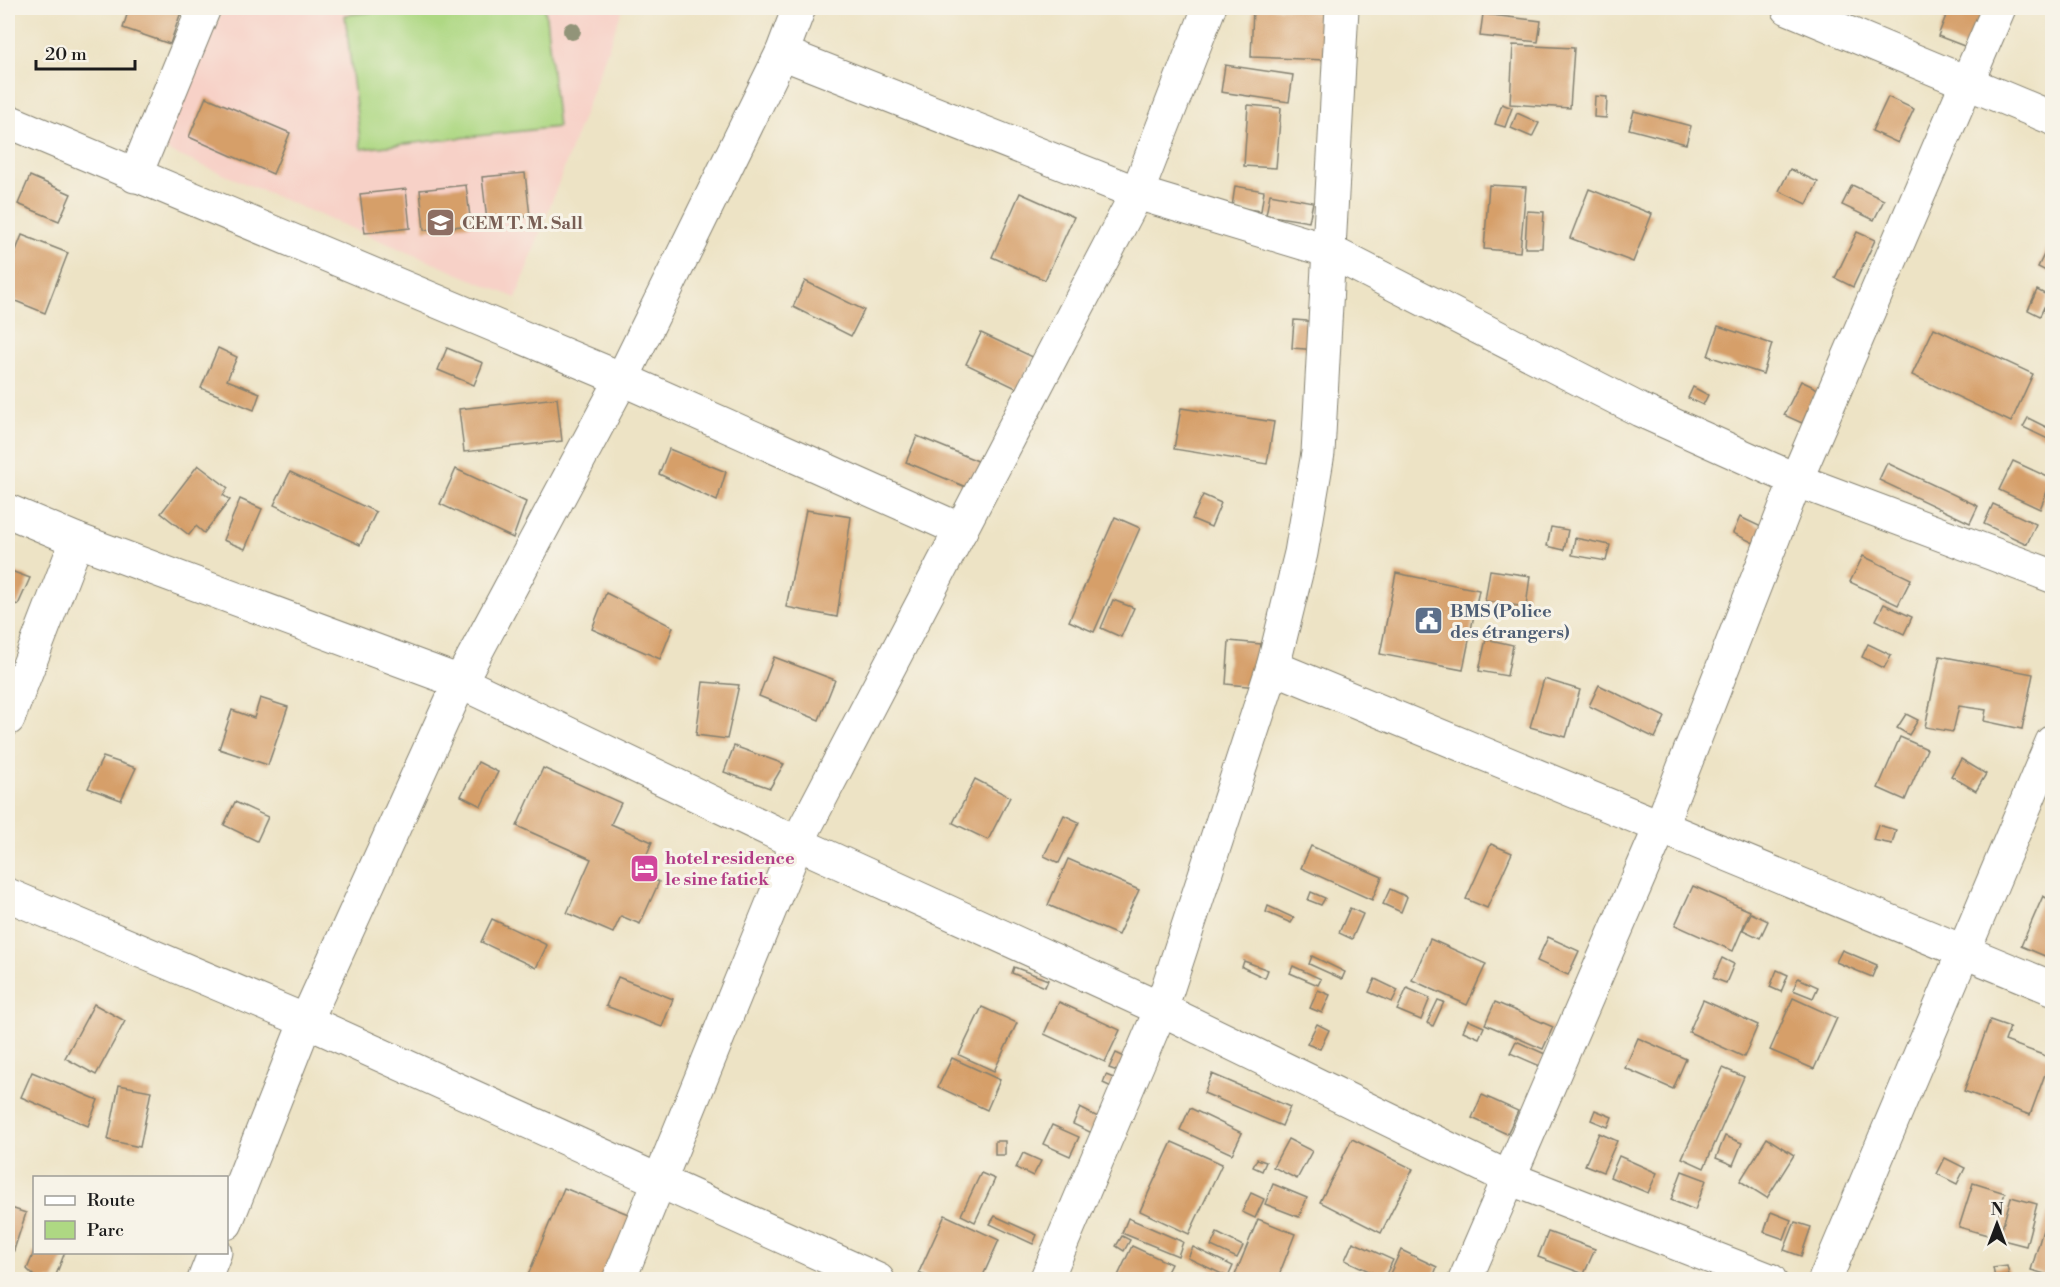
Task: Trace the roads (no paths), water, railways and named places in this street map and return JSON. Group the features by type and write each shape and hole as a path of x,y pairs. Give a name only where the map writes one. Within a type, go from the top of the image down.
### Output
{"street":[{"path":"135,176 204,8"},
{"path":"228,1218 306,1021 460,682 622,379 782,53 800,8"},
{"path":"620,1280 797,843 1137,193 1209,8"},
{"path":"1046,1280 1161,1009 1273,667 1301,553 1318,453 1342,8"},
{"path":"1788,8 2052,118"},
{"path":"1466,1280 1660,828 1796,480 1999,8"},
{"path":"782,53 1137,193 1329,251 1640,410 1796,480 2052,576"},
{"path":"8,121 622,379 961,530"},
{"path":"8,511 76,540 460,682 797,843 1161,1009 1509,1178 1770,1280"},
{"path":"8,719 76,540"},
{"path":"1273,667 2052,988"},
{"path":"1825,1280 2052,742"},
{"path":"8,895 306,1021 878,1280"},
{"path":"204,1280 214,1254"}],"place":[{"name":"CEM T. M. Sall","path":"441,223"},
{"name":"BMS (Police des étrangers)","path":"1429,621"},
{"name":"hotel residence le sine fatick","path":"644,868"}]}
